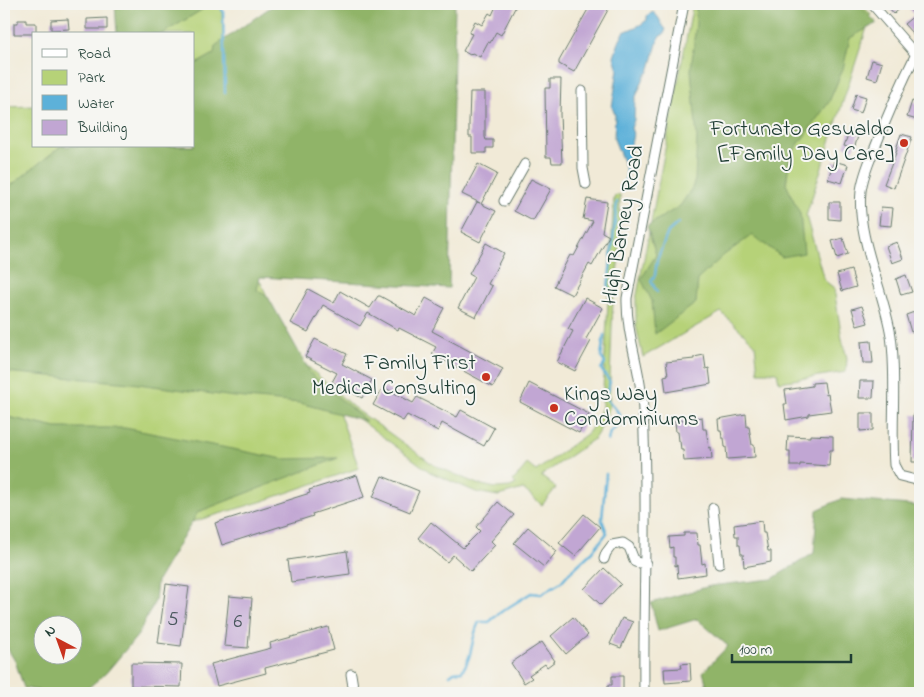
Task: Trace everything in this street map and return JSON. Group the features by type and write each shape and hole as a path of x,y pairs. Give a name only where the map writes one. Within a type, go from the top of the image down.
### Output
{"street":[{"name":"High Barney Road","path":"644,693 645,449 642,388 628,327 627,298 684,4"},
{"path":"872,4 918,57 891,106 867,167 861,194 863,223 891,338 894,465 897,472 907,479 920,482"},
{"path":"582,91 583,168 586,184"},
{"path":"504,201 525,164"},
{"path":"713,508 719,564"},
{"path":"604,559 612,545 623,543 629,547 635,562 646,564"},
{"path":"351,674 354,693"}],"green space":[{"path":"115,4 207,4 208,6 165,32 117,32"},
{"path":"119,4 220,4 234,226 295,355 353,407 434,465 477,484 496,488 510,487 516,484 513,481 527,464 536,471 588,433 597,420 602,407 614,197 620,195 619,257 613,301 609,408 603,425 594,439 541,476 556,488 542,505 523,489 498,496 476,492 430,472 335,401 359,468 260,502 4,577 4,104 5,107 32,106 32,148 195,148 195,32 119,32"},
{"path":"275,4 455,4 449,288 260,277 257,290 268,297 311,374 366,421 300,403 235,397 131,383 4,372 4,191 58,148 195,148 195,64 214,54 215,46"},
{"path":"693,4 862,4 871,15 806,216 824,280 834,288 847,358 846,372 779,382 777,372 758,372 755,344 721,312 643,357 636,326 636,300"},
{"path":"696,4 858,4 877,23 850,38 843,69 829,102 790,156 786,184 800,214 804,253 782,257 752,235 724,255 698,279 696,303 655,334 652,301 641,279 656,255 647,226 680,206 695,180 697,137 691,70 696,24"},
{"path":"4,416 56,428 125,428 283,459 338,458 198,512 157,581 155,601 138,635 106,673 82,693 53,693 24,688 15,661 4,643"},
{"path":"841,499 920,506 920,693 709,693 703,672 728,646 697,619 658,631 651,603 710,586 772,579 814,553 817,510"}],"water":[{"path":"653,12 658,16 666,29 664,34 659,37 649,72 645,75 635,99 634,120 631,128 633,134 626,169 614,139 615,115 612,107 618,69 614,57 624,32 640,25"}],"building":[{"path":"497,4 517,4 501,35 496,32 480,57 463,51 472,34 469,33 475,21 482,25 489,13 492,15"},
{"path":"591,4 602,4 609,8 574,72 559,64 559,61"},
{"path":"886,4 905,4 894,14"},
{"path":"905,4 920,4 920,42 904,24 915,15"},
{"path":"107,18 107,29 87,29 87,19"},
{"path":"68,19 69,29 51,30 51,20"},
{"path":"18,20 26,20 26,23 36,23 36,32 32,32 32,34 14,34 14,23 18,23"},
{"path":"872,60 882,63 877,80 867,77"},
{"path":"550,79 561,79 562,163 552,163 551,157 546,157 545,88 550,88"},
{"path":"470,92 485,92 485,137 486,140 493,140 493,148 486,148 486,153 472,153 472,137 469,137"},
{"path":"856,94 866,97 861,113 851,110"},
{"path":"912,101 920,104 917,120 907,117"},
{"path":"850,129 859,133 854,149 844,146"},
{"path":"901,134 912,137 894,188 884,184"},
{"path":"834,161 848,165 842,183 828,179"},
{"path":"478,164 497,174 481,204 496,211 480,242 461,232 477,202 480,203 462,194"},
{"path":"531,179 551,189 533,221 514,211"},
{"path":"587,199 607,202 602,232 609,236 592,266 589,264 572,295 554,286 570,255 574,256 593,221 583,219"},
{"path":"829,202 840,202 840,220 829,219"},
{"path":"881,207 893,208 891,226 879,225"},
{"path":"843,238 848,254 837,258 832,241"},
{"path":"897,242 903,259 892,263 886,246"},
{"path":"486,243 504,253 488,284 492,286 476,317 458,308 474,277 469,274"},
{"path":"851,270 856,287 842,291 837,274"},
{"path":"906,275 912,292 901,295 896,279"},
{"path":"308,289 334,303 340,291 370,308 378,296 380,296 416,316 426,298 444,308 432,331 503,369 493,387 432,354 436,347 399,328 398,330 368,313 360,326 323,305 308,332 290,323"},
{"path":"585,298 603,308 586,339 591,341 575,371 557,362 573,331 568,329"},
{"path":"862,306 868,323 857,326 852,309"},
{"path":"917,311 920,329 911,332 906,315"},
{"path":"315,339 347,354 342,364 372,380 362,398 332,382 337,373 305,357"},
{"path":"871,341 873,363 863,363 861,342"},
{"path":"704,355 706,369 709,368 711,384 666,392 664,376 668,375 666,362 694,359 694,357"},
{"path":"860,381 874,381 873,398 859,398"},
{"path":"824,382 831,411 786,420 784,404 787,404 785,390 812,386 812,383"},
{"name":"Kings Way Condominiums","path":"529,383 589,414 579,433 520,402"},
{"path":"383,387 413,403 417,397 457,417 461,410 494,428 484,446 442,423 438,431 407,415 403,421 373,405"},
{"path":"860,413 873,413 873,430 860,431"},
{"path":"746,414 747,427 749,427 752,445 754,445 755,457 727,459 724,438 722,438 721,430 719,430 718,419"},
{"path":"913,415 920,415 920,462 912,462"},
{"path":"702,417 703,429 706,429 709,448 711,447 712,459 684,461 675,421"},
{"path":"810,435 833,436 833,450 830,450 829,466 800,464 800,466 790,466 790,451 787,451 788,436 810,437"},
{"path":"357,475 364,497 312,514 313,516 222,545 215,523 310,493 309,490"},
{"path":"382,476 419,491 410,512 373,497"},
{"path":"498,502 514,515 491,541 495,545 471,571 453,555 447,562 418,538 431,522 463,548 480,531 476,527"},
{"path":"584,514 600,527 575,556 559,543"},
{"path":"762,521 768,551 771,551 771,562 744,567 743,554 741,554 740,545 738,545 738,536 735,536 734,525"},
{"path":"528,527 557,551 544,567 514,543"},
{"path":"684,533 697,533 702,564 705,563 706,574 678,578 677,565 675,566 673,547 670,548 669,537 684,536"},
{"path":"347,551 350,574 291,582 288,560"},
{"path":"604,568 621,584 601,605 584,589"},
{"path":"166,584 189,587 181,646 158,643"},
{"path":"229,596 252,598 248,648 224,646"},
{"path":"573,617 588,635 566,654 551,636"},
{"path":"622,618 633,622 621,648 610,644"},
{"path":"328,627 334,650 265,668 266,673 217,686 211,664 271,648 270,643"},
{"path":"542,642 555,661 547,667 545,664 529,675 532,678 524,683 511,663"},
{"path":"131,663 182,664 181,687 131,686"},
{"path":"690,663 691,681 665,683 664,669 682,668 681,664"},
{"path":"612,676 623,676 623,693 608,693 608,685 612,685"}],"waterway":[{"path":"219,4 223,11 225,93"},
{"path":"623,185 627,176 626,169"},
{"path":"608,289 617,202"},
{"path":"657,292 651,281 655,275 657,260 668,232 678,223"},
{"path":"604,335 601,357 605,363 601,369 610,382 605,397 618,412 623,422 610,432 608,441"},
{"path":"450,675 454,672 462,671 466,666 479,622 489,622 531,593 541,594 561,582 592,552 607,533 602,520 606,474"}],"place":[{"name":"Fortunato Gesualdo [Family Day Care]","path":"904,143"},
{"name":"Family First Medical Consulting","path":"486,377"},
{"name":"Kings Way Condominiums","path":"554,408"}]}
